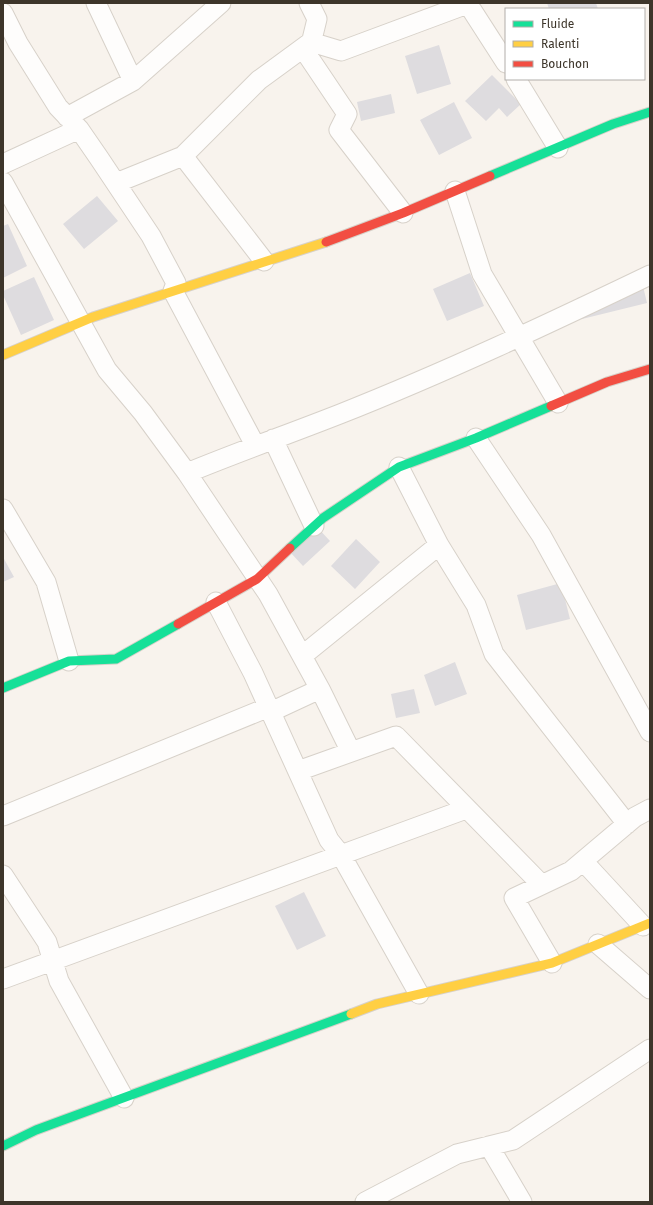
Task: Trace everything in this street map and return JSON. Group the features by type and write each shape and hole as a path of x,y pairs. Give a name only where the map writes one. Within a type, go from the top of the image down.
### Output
{"street":[{"path":"96,3 133,81"},
{"path":"3,164 73,123 133,81 221,3"},
{"path":"309,3 317,19 308,56 347,114 339,130 403,213"},
{"path":"312,42 341,51 469,3 505,61"},
{"path":"3,13 11,46 58,107 73,123 116,183 151,236 176,283 173,290"},
{"path":"116,183 183,156 259,80 312,42"},
{"path":"517,80 558,148"},
{"path":"3,355 79,323 173,290 331,240 403,213 613,124 650,112"},
{"path":"183,156 264,261"},
{"path":"3,182 79,323 107,370 143,413 187,473 258,579 320,689 351,752"},
{"path":"455,191 482,274 558,403"},
{"path":"187,473 264,442 340,414 520,338 650,275"},
{"path":"173,290 314,526"},
{"path":"3,688 69,661 116,659 258,579 323,518 399,467 476,438 608,382 650,369"},
{"path":"476,438 541,535 650,732"},
{"path":"399,467 439,545 476,605 494,654 627,824"},
{"path":"3,509 46,582 69,661"},
{"path":"302,656 439,545"},
{"path":"216,602 269,707 330,840 341,855 419,994"},
{"path":"3,816 269,707 277,709 320,689"},
{"path":"298,771 396,736 541,884"},
{"path":"3,979 466,809"},
{"path":"552,963 514,898 571,871 635,817 650,809"},
{"path":"3,1146 36,1130 377,1004 552,963 646,924 583,861"},
{"path":"3,875 47,942 59,981 124,1098"},
{"path":"598,944 650,990"},
{"path":"365,1202 457,1154 513,1140 650,1050"},
{"path":"489,1146 522,1202"}],"building":[{"path":"547,3 596,3 598,8 549,8"},
{"path":"439,45 451,84 417,94 405,56"},
{"path":"492,75 521,104 507,117 499,108 486,121 465,101"},
{"path":"391,94 395,113 361,121 357,102"},
{"path":"454,102 472,138 439,155 420,120"},
{"path":"97,196 118,221 84,249 63,224"},
{"path":"8,224 27,266 3,278 3,226"},
{"path":"470,273 484,306 447,321 433,289"},
{"path":"34,277 54,320 21,335 3,295 3,291"},
{"path":"642,282 647,303 582,319 577,298"},
{"path":"317,527 330,541 303,566 290,552"},
{"path":"356,539 380,562 355,589 331,566"},
{"path":"3,557 14,577 3,582"},
{"path":"561,583 570,619 526,630 517,595"},
{"path":"455,662 467,694 435,706 424,675"},
{"path":"414,689 420,713 396,718 391,694"},
{"path":"304,892 326,936 297,950 275,906"}],"traffic: fast":[{"path":"490,176 613,124 650,112"},
{"path":"290,548 323,518 399,467 476,438 551,406"},
{"path":"3,688 69,661 116,659 178,624"},
{"path":"3,1146 36,1130 351,1014"}],"traffic: slow":[{"path":"3,355 93,317 326,242"},
{"path":"351,1014 377,1004 552,963 650,923"}],"traffic: jam":[{"path":"326,242 403,213 490,176"},
{"path":"551,406 607,382 650,369"},
{"path":"178,624 257,579 290,548"}]}
